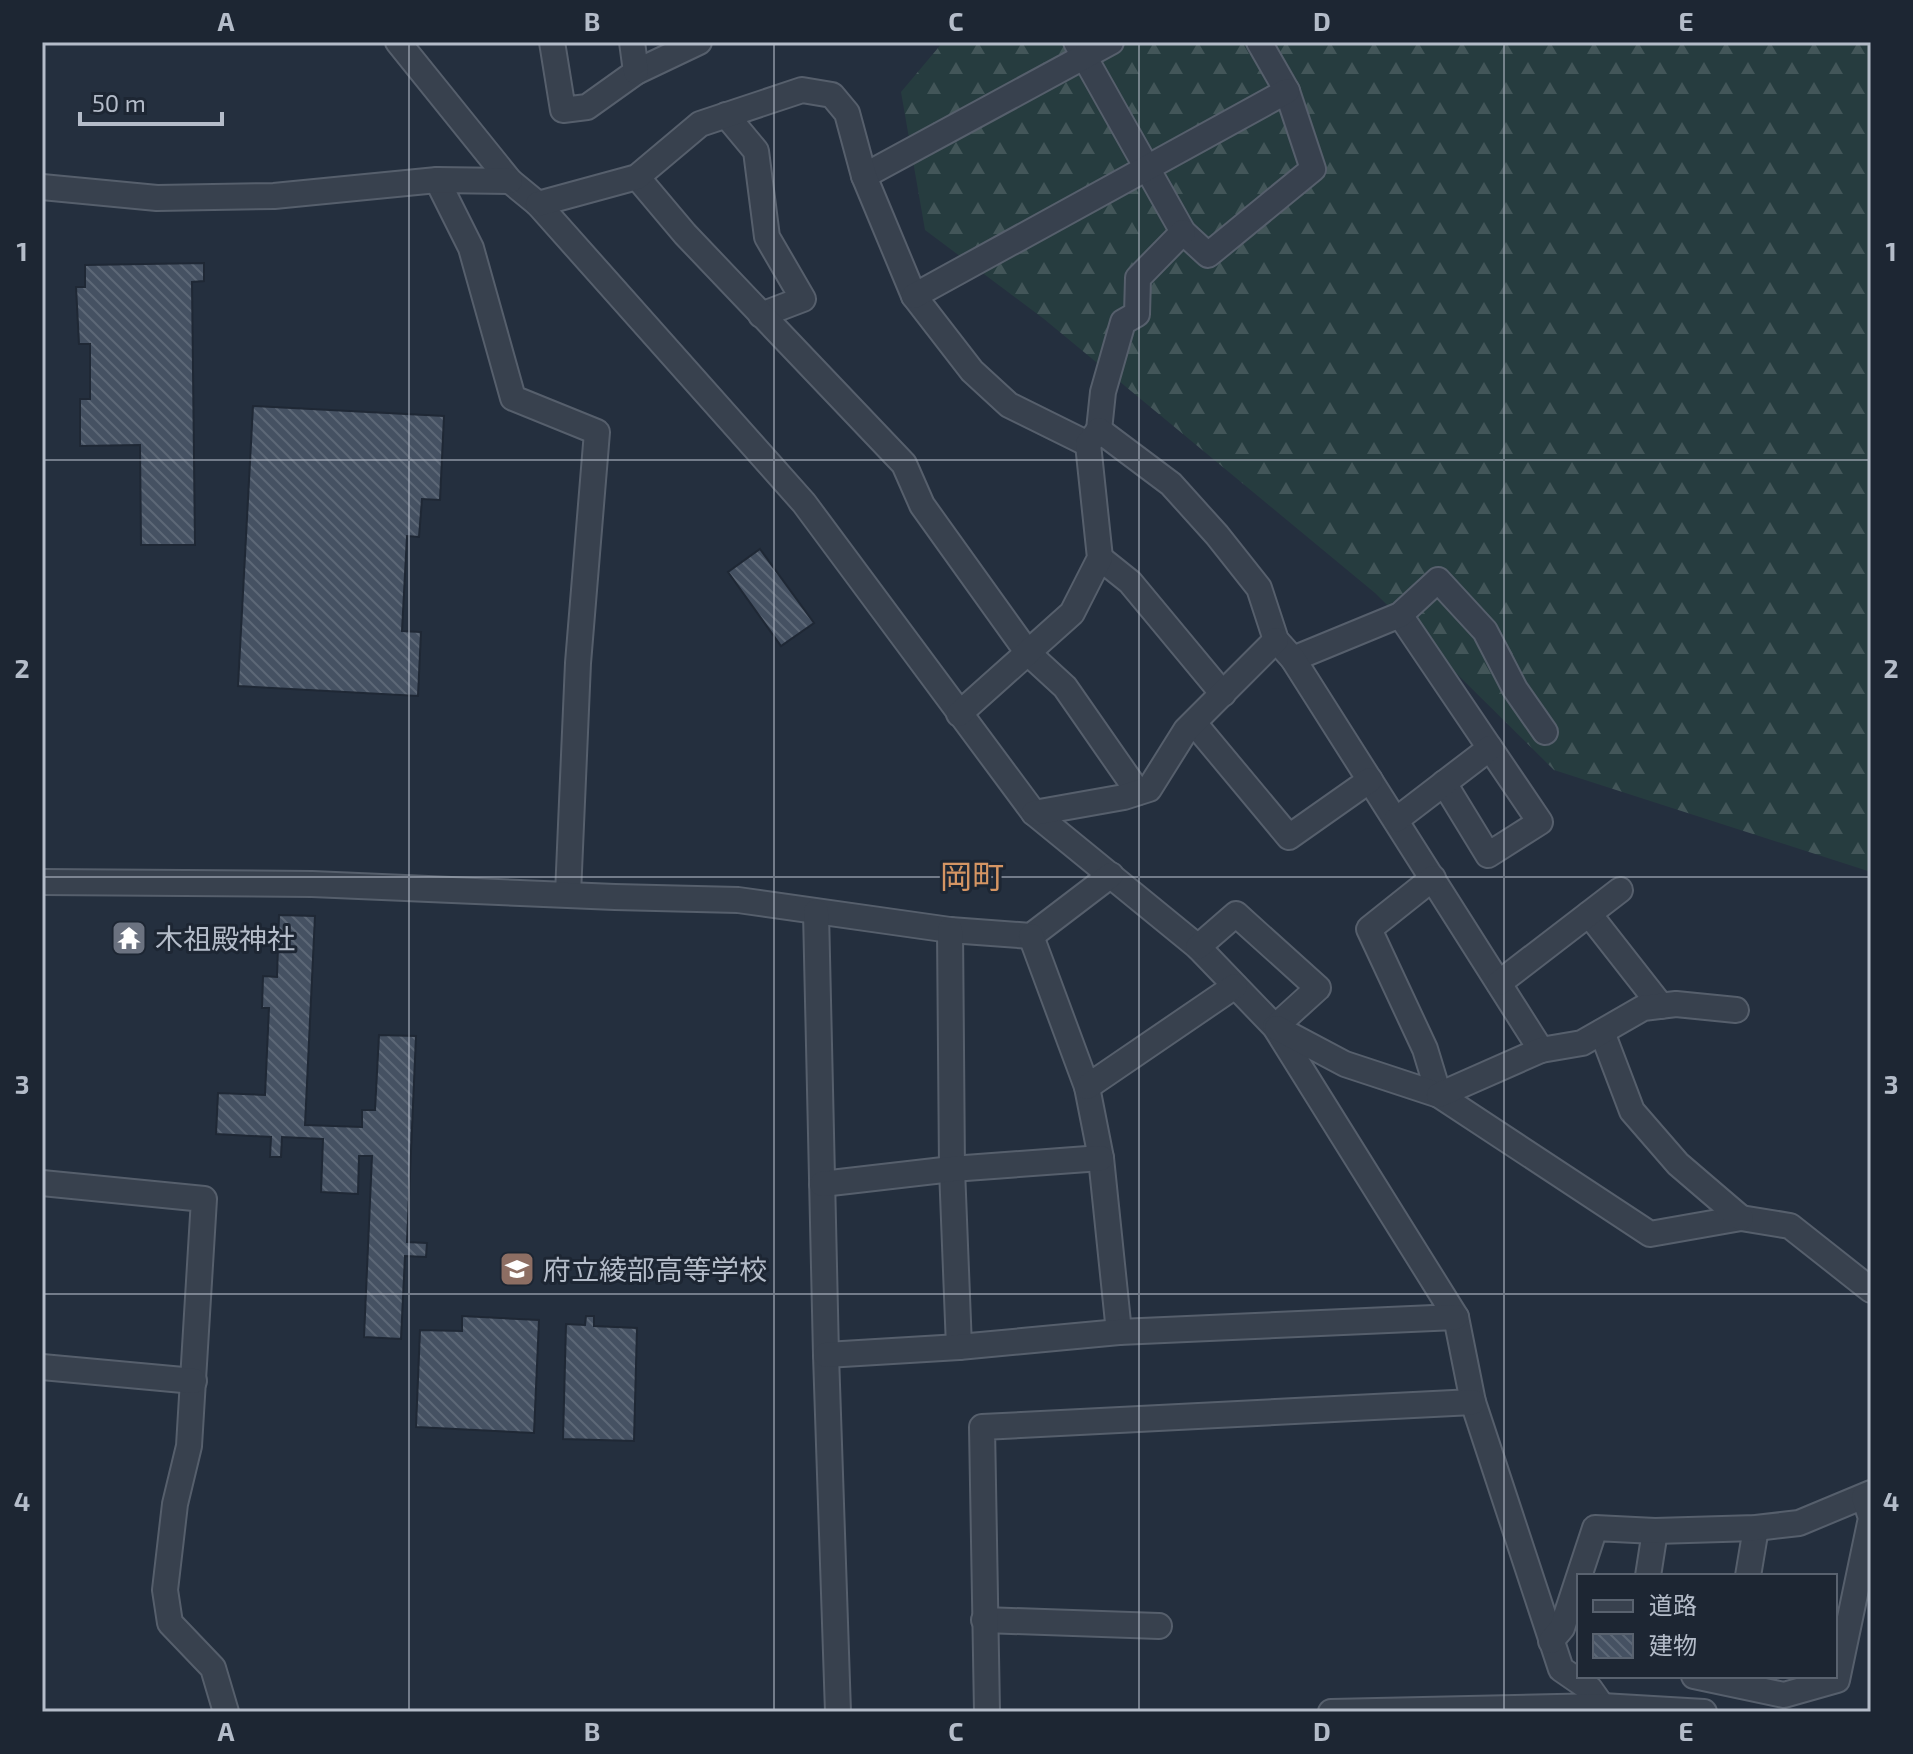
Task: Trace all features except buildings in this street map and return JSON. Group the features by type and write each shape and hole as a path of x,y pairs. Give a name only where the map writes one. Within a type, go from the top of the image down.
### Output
{"street":[{"path":"398,42 510,181 538,204 804,503 1034,813 1198,947 1275,1027 1456,1317 1473,1402 1561,1669 1590,1689 1602,1706"},
{"path":"552,42 563,110 587,107 636,72 699,42"},
{"path":"632,42 636,72"},
{"path":"864,176 1080,49 1111,42"},
{"path":"1080,49 1183,232 1208,255 1313,169 1287,91 1259,42"},
{"path":"538,204 637,177 700,124 802,90 832,95 847,113 864,176 914,296 972,371 1009,405 1094,437 1171,484 1217,535 1259,588 1276,640 1293,659 1541,1050"},
{"path":"914,296 1287,91"},
{"path":"726,115 756,151 767,237 803,299 761,315"},
{"path":"637,177 685,234 904,464 922,505 1028,653 1065,687 1138,792"},
{"path":"42,187 157,198 274,196 437,180 510,181"},
{"path":"437,180 471,248 513,398 597,432 578,663 568,894"},
{"path":"959,714 1072,613 1100,558 1094,437 1103,392 1123,322 1137,314 1138,278 1183,232"},
{"path":"1100,558 1130,582 1223,694"},
{"path":"1293,659 1400,615 1438,580 1485,631 1515,689 1545,732"},
{"path":"1400,615 1540,822 1488,855 1444,783"},
{"path":"1034,813 1149,789 1194,723 1276,640"},
{"path":"1194,723 1289,837 1370,780"},
{"path":"1396,820 1490,748"},
{"path":"42,882 297,884 738,900 950,930 1031,936 1111,875"},
{"path":"1433,878 1369,929 1425,1049 1439,1095"},
{"path":"1499,983 1620,890"},
{"path":"816,912 838,1712"},
{"path":"1198,947 1236,914 1318,988 1275,1027"},
{"path":"1589,914 1661,1006"},
{"path":"950,930 952,1169 959,1347"},
{"path":"1031,936 1087,1087 1101,1158 1119,1332"},
{"path":"1087,1087 1235,986"},
{"path":"1439,1095 1541,1050 1582,1043 1643,1008 1676,1004 1736,1010"},
{"path":"1275,1027 1345,1064 1439,1095 1650,1234 1741,1218 1790,1226 1871,1290"},
{"path":"1602,1032 1632,1111 1678,1164 1741,1218"},
{"path":"822,1184 952,1169 1101,1158"},
{"path":"42,1183 204,1199 189,1446 175,1504 165,1590 170,1623 213,1668 226,1712"},
{"path":"826,1355 959,1347 1119,1332 1456,1317"},
{"path":"42,1367 194,1381"},
{"path":"987,1712 982,1427 1473,1402"},
{"path":"1580,1574 1595,1528 1655,1531 1756,1528 1799,1523 1867,1495 1871,1518 1837,1680 1784,1695 1730,1679"},
{"path":"1748,1574 1756,1528"},
{"path":"1648,1574 1655,1531"},
{"path":"1551,1641 1562,1628 1577,1583"},
{"path":"984,1620 1159,1626"},
{"path":"1331,1712 1602,1706 1704,1712"}],"green space":[{"path":"943,42 1871,42 1871,872 1554,770 1375,593 1044,319 925,230 901,92"}],"place":[{"name":"木祖殿神社","path":"129,938"},
{"name":"府立綾部高等学校","path":"517,1269"}],"district":[{"name":"岡町","path":"972,875"}]}
